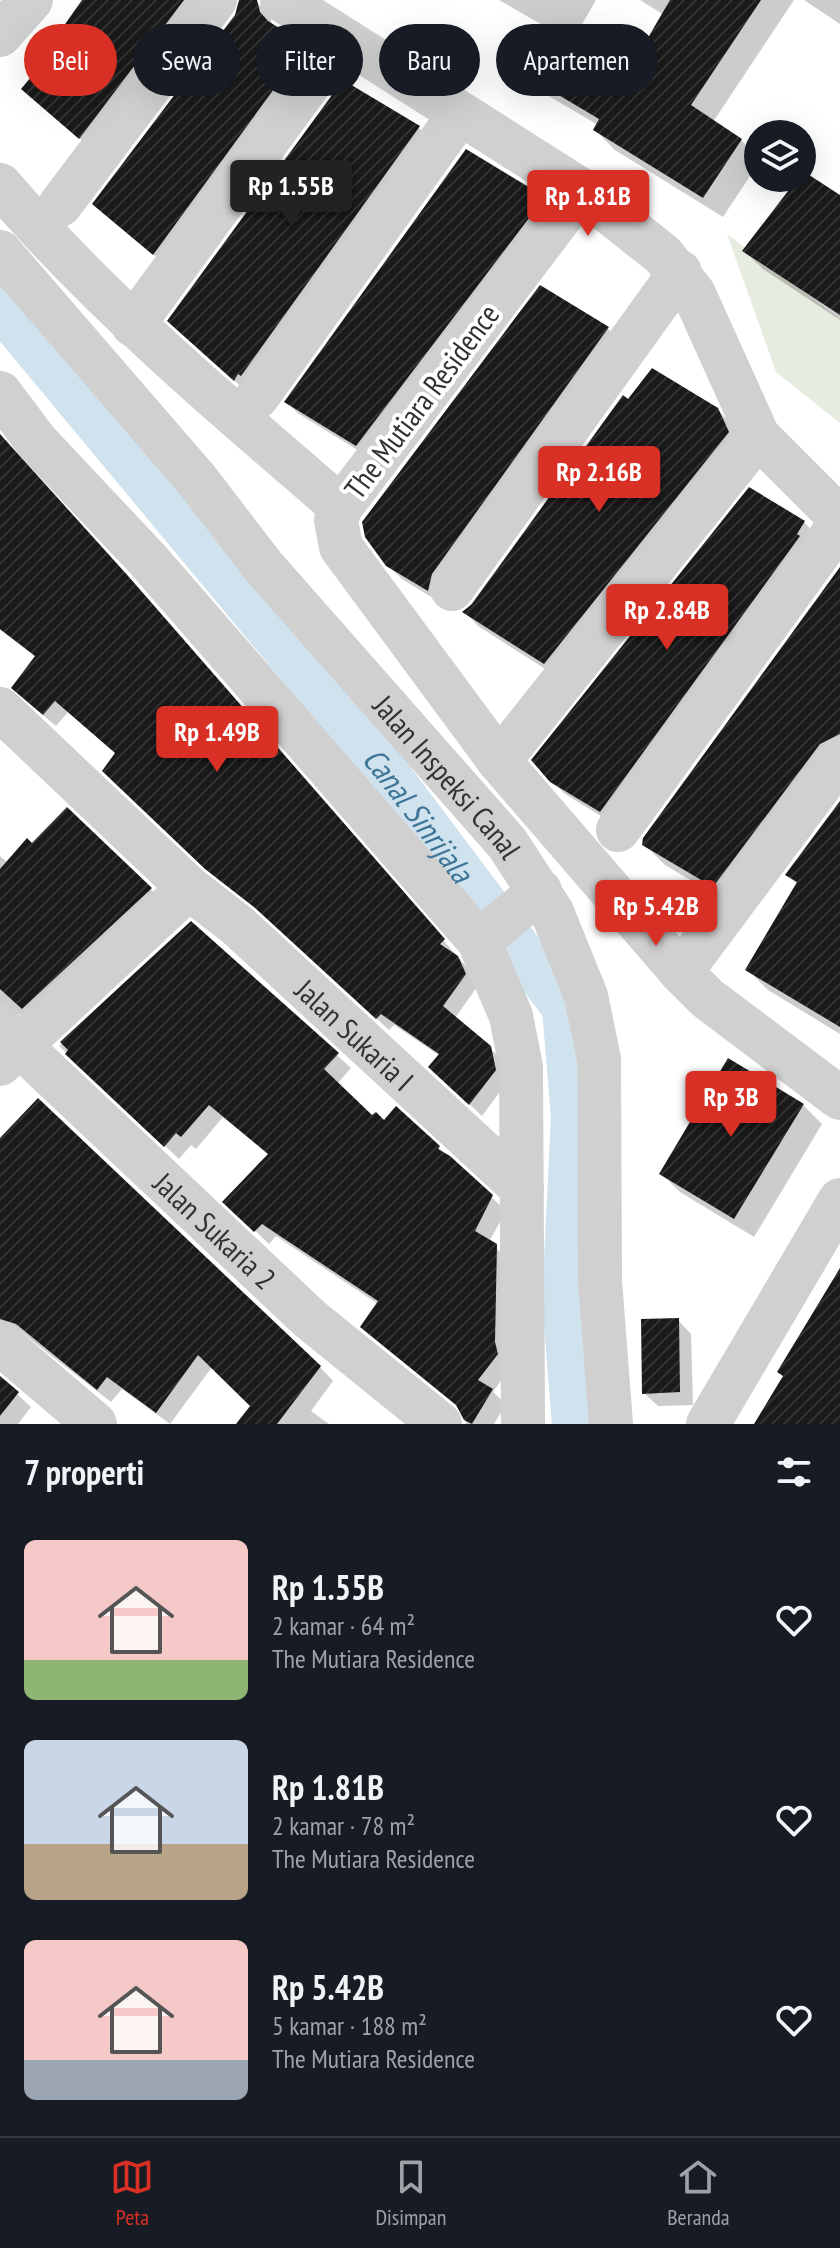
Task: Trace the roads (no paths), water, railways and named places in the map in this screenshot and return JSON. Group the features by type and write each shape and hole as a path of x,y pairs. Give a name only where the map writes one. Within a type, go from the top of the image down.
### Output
{"street":[{"path":"0,35 31,0"},
{"path":"60,205 215,0"},
{"path":"282,0 317,24"},
{"path":"363,54 581,190 663,255 680,272 694,294 758,436 840,521 618,830"},
{"path":"133,325 300,96"},
{"path":"257,397 459,115"},
{"name":"The Mutiara Residence","path":"0,185 43,235 133,325 341,507 581,190"},
{"name":"Jalan Inspeksi Canal","path":"0,252 197,480 263,566 507,843 573,957 599,1059 600,1281 611,1424"},
{"path":"452,589 680,272"},
{"path":"0,393 37,442 148,560 484,937 511,1016 521,1067 523,1424"},
{"path":"499,761 758,436"},
{"path":"341,507 336,528 341,547 499,761 707,998 840,1098"},
{"name":"Jalan Sukaria I","path":"0,709 189,888 237,925 522,1188"},
{"path":"681,972 840,759"},
{"path":"6,1045 189,888"},
{"path":"484,937 536,894"},
{"name":"Jalan Sukaria 2","path":"6,1045 321,1329 440,1424"},
{"path":"708,1424 840,1200"},
{"path":"0,1343 95,1424"}],"waterway":[{"name":"Canal Sinrijala","path":"0,307 389,775 564,1008 573,1117 564,1300 574,1424"}]}
